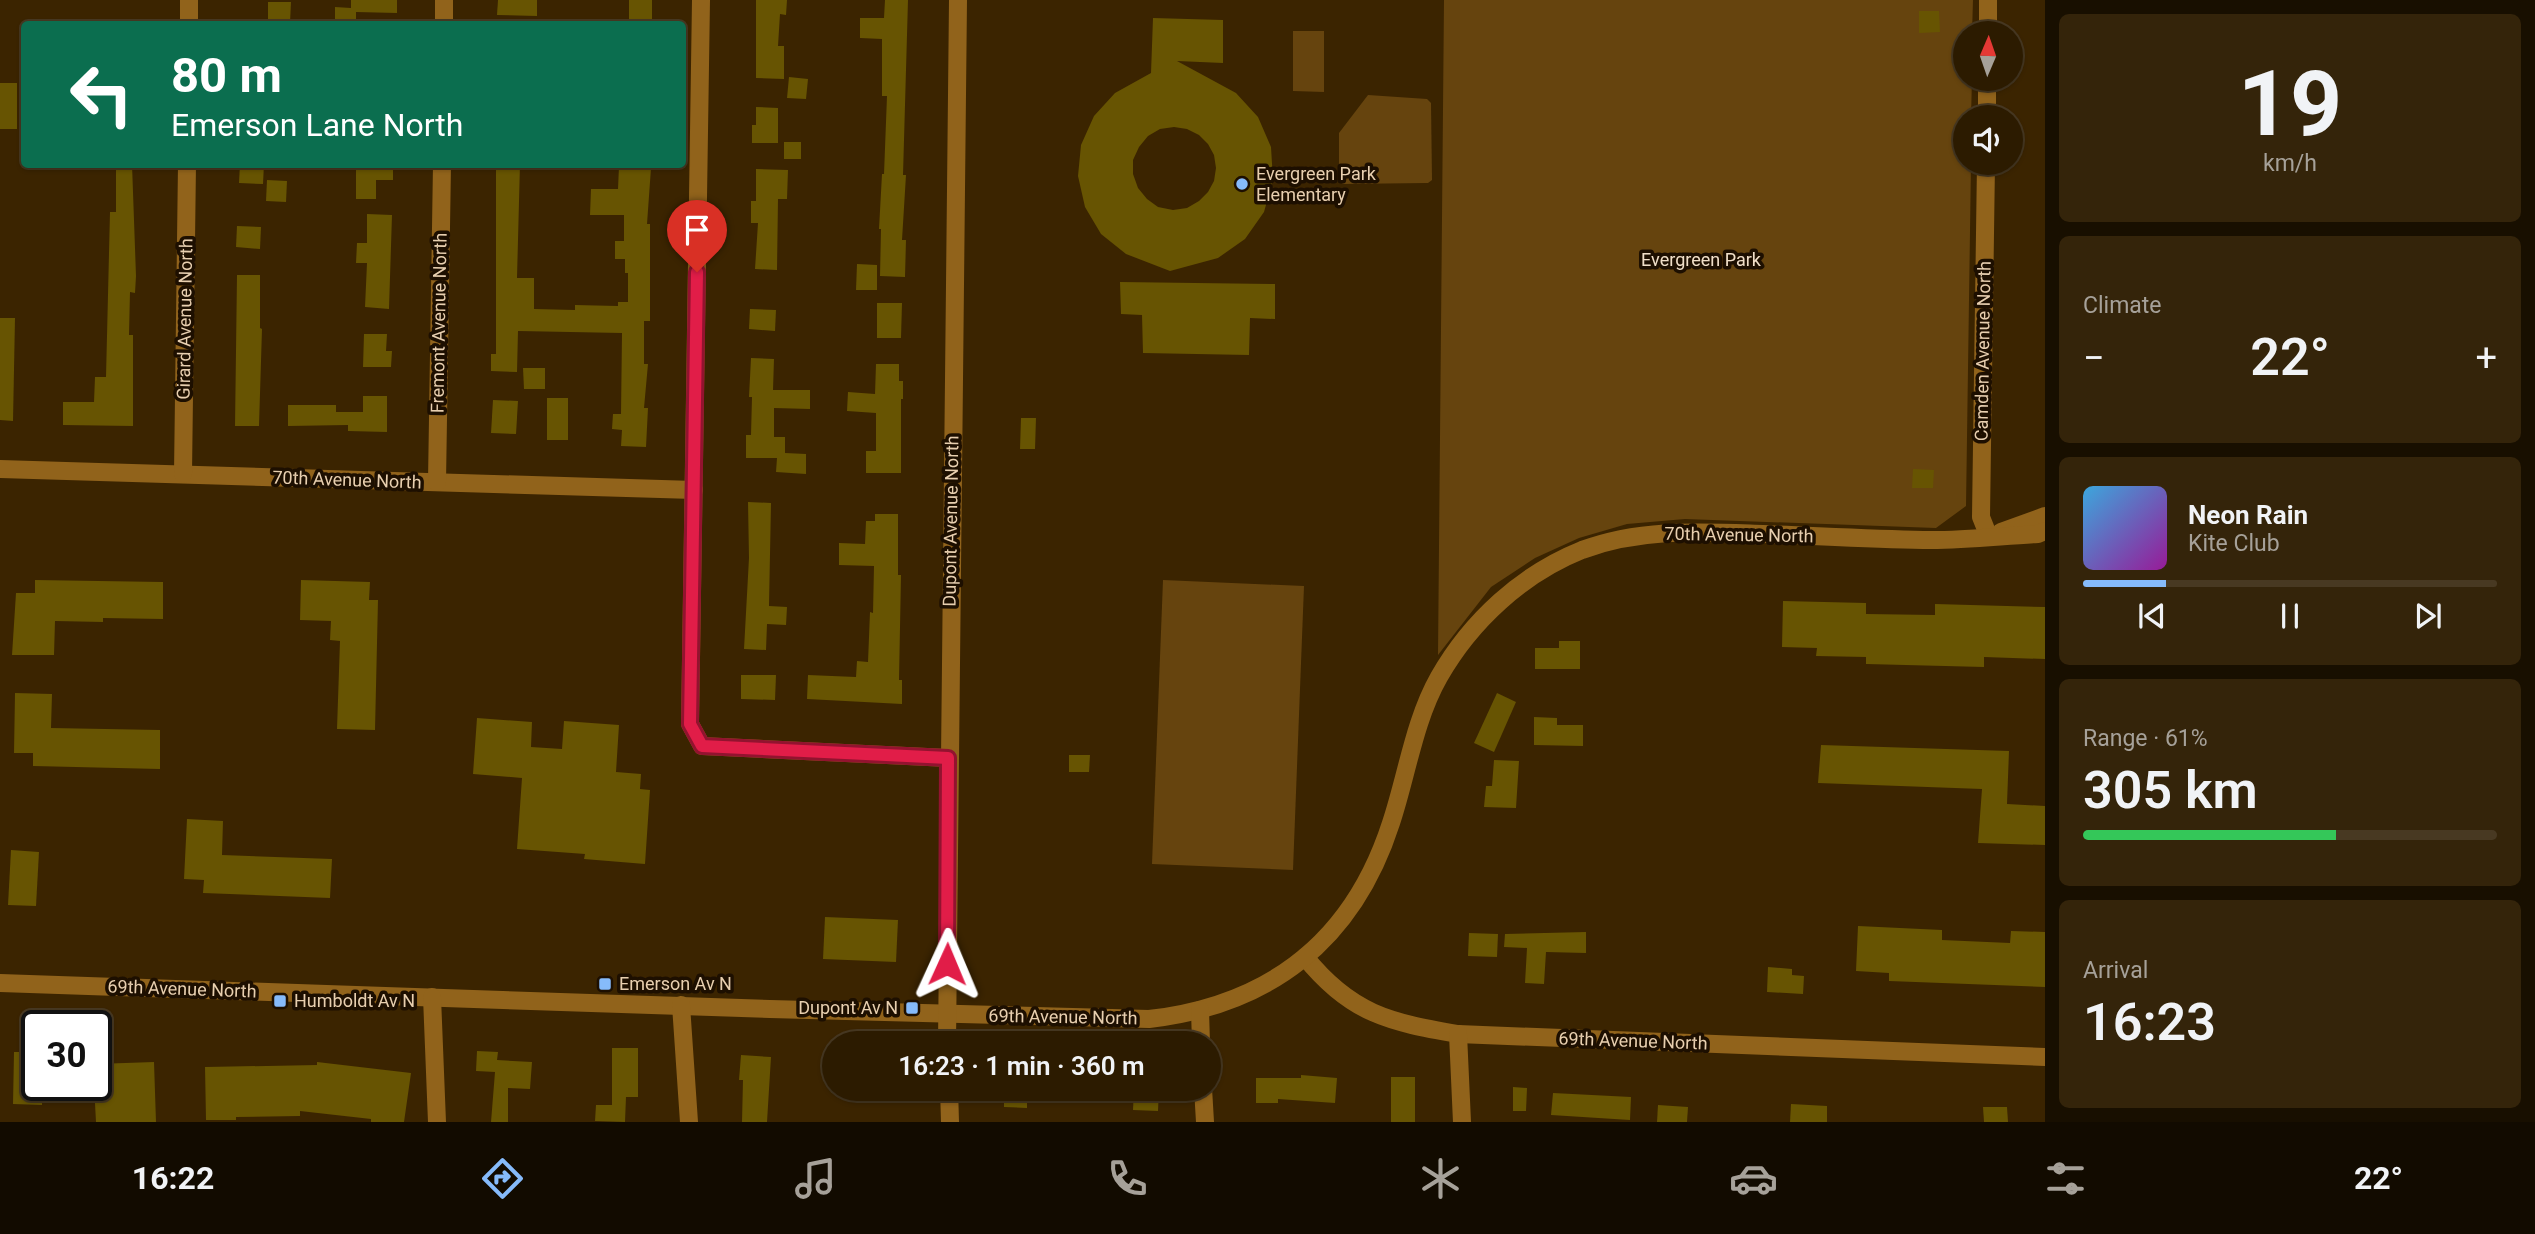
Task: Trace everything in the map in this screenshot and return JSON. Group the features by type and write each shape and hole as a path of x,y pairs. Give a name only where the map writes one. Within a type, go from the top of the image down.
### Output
{"street":[{"path":"189,0 189,21"},
{"path":"444,0 444,21"},
{"path":"701,0 690,724 702,746 948,758"},
{"name":"Dupont Avenue North","path":"947,1031 958,0"},
{"path":"1988,0 1988,21"},
{"name":"Girard Avenue North","path":"183,474 187,168"},
{"name":"Fremont Avenue North","path":"437,482 442,168"},
{"name":"Camden Avenue North","path":"1986,175 1981,517 1989,537"},
{"name":"70th Avenue North","path":"0,469 694,490"},
{"name":"70th Avenue North","path":"1989,537 2045,516"},
{"name":"70th Avenue North","path":"1305,957 1337,926 1364,887 1380,856 1426,707 1438,678 1459,645 1489,612 1516,587 1548,566 1583,550 1624,537 1682,531 1928,540 2045,531"},
{"name":"69th Avenue North","path":"0,983 1149,1019 1229,1002 1266,985 1305,957 1323,979 1365,1009 1394,1022 1458,1034 2045,1057"},
{"path":"432,997 437,1122"},
{"path":"681,1006 689,1122"},
{"path":"1200,1010 1201,1031"},
{"path":"1458,1034 1462,1122"},
{"path":"949,1101 950,1122"},
{"path":"1204,1101 1205,1122"}],"green space":[{"name":"Evergreen Park","path":"1444,0 1973,0 1972,21 1953,21 1953,91 1972,91 1971,105 1953,105 1953,175 1971,175 1966,506 1936,528 1685,519 1627,524 1579,538 1535,558 1491,587 1438,655"},
{"path":"1293,31 1324,31 1324,92 1293,91"},
{"path":"1368,95 1427,99 1431,103 1432,180 1428,183 1343,184 1339,181 1339,133"},
{"path":"1163,580 1304,586 1293,870 1152,864"}],"building":[{"path":"351,0 397,0 397,13 356,12 356,21 335,21 335,7 351,8"},
{"path":"498,0 537,0 537,16 497,15"},
{"path":"629,0 652,0 652,21 629,21"},
{"path":"756,0 787,0 786,15 780,14 778,46 784,46 784,79 756,78"},
{"path":"885,0 908,0 903,175 906,175 902,240 906,240 905,277 880,276 879,229 887,96 882,96 882,39 860,38 860,18 884,18"},
{"path":"268,2 291,2 290,21 268,21"},
{"path":"1919,11 1939,11 1940,32 1919,33"},
{"name":"Evergreen Park Elementary","path":"1153,18 1223,20 1223,63 1177,61 1236,93 1258,117 1271,147 1273,180 1264,212 1245,239 1218,258 1170,271 1126,254 1101,234 1085,207 1078,176 1081,145 1094,116 1115,93 1151,73","holes":["1160,129 1187,129 1199,135 1214,155 1214,181 1208,192 1187,208 1173,210 1158,207 1138,188 1133,174 1133,160 1148,136"]},
{"path":"789,77 808,79 806,99 787,98"},
{"path":"0,83 17,83 17,129 0,129"},
{"path":"756,107 778,108 778,143 752,143"},
{"path":"784,142 801,142 801,159 784,159"},
{"path":"116,168 132,168 136,276 135,293 130,292 129,335 133,335 133,426 63,425 63,402 94,402 95,377 106,377 110,212 116,212"},
{"path":"240,168 264,168 263,184 239,183"},
{"path":"356,168 393,168 393,180 376,180 376,199 356,199"},
{"path":"496,168 520,168 517,278 534,278 534,309 575,310 575,305 618,306 618,302 628,302 625,259 615,259 615,241 624,241 624,215 590,215 591,189 618,189 619,168 651,168 647,224 650,224 650,321 644,321 644,364 648,364 644,408 648,408 646,447 621,446 622,430 612,429 613,414 621,414 622,333 518,331 517,372 491,371 491,354 496,354"},
{"path":"756,169 788,170 787,199 778,199 777,270 755,269 758,223 751,223 751,201 756,201"},
{"path":"267,180 287,181 286,202 266,201"},
{"path":"367,214 392,215 389,309 365,307 367,263 356,263 357,243 367,243"},
{"path":"237,226 261,227 260,249 236,247"},
{"path":"857,264 877,265 877,290 856,290"},
{"path":"237,275 260,275 262,329 259,426 235,426"},
{"path":"1120,282 1275,284 1275,319 1250,318 1249,355 1143,353 1142,315 1121,314"},
{"path":"877,303 902,303 901,338 877,338"},
{"path":"750,309 776,310 775,331 749,329"},
{"path":"0,318 15,318 13,421 0,420"},
{"path":"364,334 387,334 386,351 392,351 391,367 363,367"},
{"path":"751,358 774,359 773,390 810,390 810,409 774,408 774,437 785,437 785,453 806,454 806,474 776,472 777,458 746,458 746,435 751,435"},
{"path":"876,364 899,364 899,381 903,381 901,473 866,473 866,451 876,451 876,413 847,411 848,392 875,394"},
{"path":"523,368 545,368 545,389 524,389"},
{"path":"363,396 387,396 387,432 348,431 348,425 288,426 288,405 336,405 336,412 363,412"},
{"path":"547,398 568,398 568,440 547,440"},
{"path":"493,400 518,401 516,434 491,433"},
{"path":"1021,418 1036,418 1035,449 1020,449"},
{"path":"1913,469 1934,470 1933,488 1912,488"},
{"path":"748,502 771,503 769,606 787,607 786,625 767,624 766,650 744,649 749,558"},
{"path":"875,514 898,514 898,575 901,575 899,680 902,680 902,704 807,699 808,675 856,677 857,661 868,662 874,566 839,565 839,543 865,544 866,521 875,521"},
{"path":"35,580 163,582 163,619 103,618 103,622 55,621 54,655 12,655 16,593 35,593"},
{"path":"301,580 370,582 369,600 378,600 375,730 337,729 340,641 330,640 331,621 300,620"},
{"path":"1783,601 1866,603 1866,614 1935,615 1935,604 2045,607 2045,659 1984,657 1984,667 1866,664 1866,657 1816,656 1817,648 1782,647"},
{"path":"1559,641 1580,641 1580,669 1535,669 1535,648 1559,648"},
{"path":"741,675 776,675 775,700 741,699"},
{"path":"15,693 52,694 51,728 160,730 160,769 33,766 33,753 14,753"},
{"path":"1497,693 1516,702 1494,752 1474,743"},
{"path":"1534,717 1557,718 1557,725 1583,725 1583,746 1534,745"},
{"path":"477,718 532,722 531,747 562,749 564,721 619,725 616,772 641,774 640,789 650,790 645,864 584,859 585,854 517,849 522,778 473,774"},
{"path":"1821,745 2009,751 2007,804 2045,806 2045,845 1978,843 1982,789 1818,783"},
{"path":"1069,755 1090,755 1089,772 1069,772"},
{"path":"1494,760 1519,761 1516,808 1484,807 1486,786 1492,786"},
{"path":"187,819 223,821 222,855 332,859 330,898 203,893 204,880 184,879"},
{"path":"11,850 39,852 36,906 8,905"},
{"path":"825,917 898,920 896,962 823,959"},
{"path":"1858,926 1942,930 1942,940 2010,943 2011,931 2045,932 2045,987 1889,981 1889,973 1856,971"},
{"path":"1586,932 1586,953 1546,952 1544,984 1525,983 1527,948 1504,947 1505,934"},
{"path":"1469,933 1498,934 1497,957 1468,956"},
{"path":"1768,967 1792,969 1792,975 1804,976 1803,994 1767,992"},
{"path":"612,1048 638,1048 638,1097 626,1097 625,1122 595,1121 596,1105 612,1105"},
{"path":"477,1051 498,1052 497,1060 532,1062 530,1089 508,1088 508,1122 491,1122 495,1072 476,1071"},
{"path":"14,1052 21,1052 21,1101 42,1101 42,1105 13,1104"},
{"path":"741,1055 771,1057 767,1122 742,1122 743,1080 739,1080"},
{"path":"154,1062 156,1122 96,1122 95,1101 112,1101 112,1063"},
{"path":"317,1062 411,1073 404,1122 371,1122 371,1119 300,1111 300,1116 206,1120 205,1067 317,1065"},
{"path":"1301,1075 1337,1078 1335,1103 1278,1099 1278,1103 1256,1103 1256,1078 1301,1078"},
{"path":"1391,1077 1415,1077 1415,1122 1391,1122"},
{"path":"1513,1087 1527,1088 1526,1111 1513,1111"},
{"path":"1553,1093 1631,1097 1630,1120 1551,1115"},
{"path":"1004,1101 1027,1101 1027,1108 1004,1107"},
{"path":"1133,1101 1158,1101 1158,1111 1133,1110"},
{"path":"1791,1104 1827,1106 1827,1122 1790,1122"},
{"path":"1658,1105 1688,1107 1687,1122 1657,1122"},
{"path":"1983,1107 2007,1107 2008,1122 1984,1122"}],"place":[{"name":"Evergreen Park Elementary","path":"1242,184"},
{"name":"Emerson Av N","path":"605,984"},
{"name":"Humboldt Av N","path":"280,1001"},
{"name":"Dupont Av N","path":"912,1008"}],"route":[{"path":"697,272 690,724 702,746 948,758 947,964"}]}
